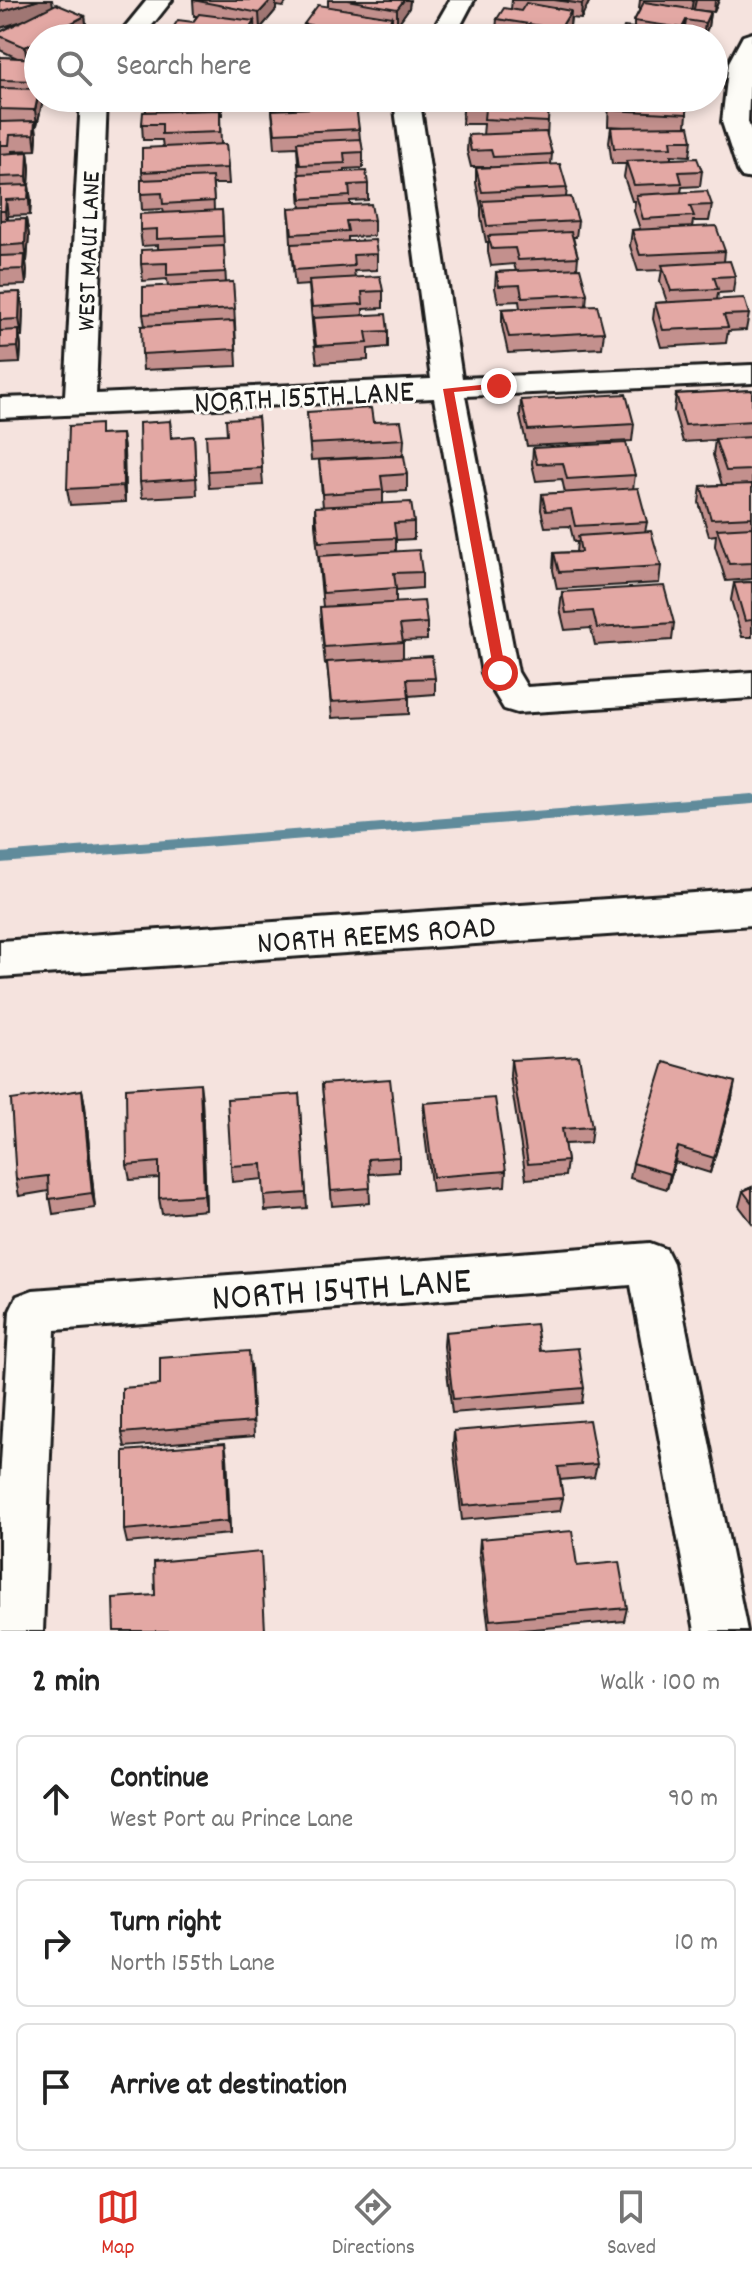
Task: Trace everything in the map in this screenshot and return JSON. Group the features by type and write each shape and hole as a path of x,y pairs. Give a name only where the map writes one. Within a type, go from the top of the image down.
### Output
{"main road":[{"name":"NORTH REEMS ROAD","path":"0,959 752,907"}],"street":[{"path":"140,24 160,0"},
{"path":"449,24 462,0"},
{"path":"752,41 742,62 735,122 752,171"},
{"name":"WEST MAUI LANE","path":"80,405 93,112"},
{"path":"408,112 448,389 500,673 517,700 752,685"},
{"name":"NORTH 155TH LANE","path":"0,408 752,374"},
{"name":"NORTH 154TH LANE","path":"17,1631 33,1311 650,1263 721,1631"}],"building":[{"path":"0,0 39,0 0,12"},
{"path":"193,0 271,0 259,13"},
{"path":"347,0 404,0 397,9"},
{"path":"554,0 584,0 582,4"},
{"path":"644,2 710,12 705,23 686,20 684,24 634,21"},
{"path":"526,3 571,11 563,24 528,24 497,19 504,8 521,11"},
{"path":"56,4 85,16 70,24 24,24 24,47 0,36 0,32"},
{"path":"318,5 392,17 387,24 304,24"},
{"path":"199,14 254,21 252,24 175,24 178,20 193,22"},
{"path":"0,57 24,58 24,81 0,80"},
{"path":"0,88 24,89 24,110 0,109"},
{"path":"143,112 220,112 220,132 162,134 162,124 142,124"},
{"path":"272,112 357,112 359,129 275,133"},
{"path":"485,112 548,112 548,122 484,119"},
{"path":"35,121 34,134 10,135 9,145 0,145 0,122"},
{"path":"689,126 692,140 671,140 672,147 614,148 611,127"},
{"path":"546,132 552,154 493,157 491,150 471,151 468,135"},
{"path":"361,139 363,152 344,153 345,163 300,165 297,142"},
{"path":"226,144 228,168 142,172 142,148"},
{"path":"28,152 27,176 0,177 0,154"},
{"path":"697,158 702,171 679,172 682,183 634,185 626,161"},
{"path":"560,164 567,188 482,192 476,168"},
{"path":"366,171 368,184 349,185 350,196 302,199 299,174"},
{"path":"212,177 214,201 163,204 162,193 141,194 141,180"},
{"path":"29,185 28,199 6,200 5,211 0,211 0,186"},
{"path":"707,191 712,205 690,206 694,216 643,219 636,195"},
{"path":"571,197 578,221 487,226 482,201"},
{"path":"371,204 374,220 346,221 348,231 292,234 289,208"},
{"path":"222,210 223,236 157,239 157,229 140,230 140,214"},
{"path":"26,219 25,244 0,246 0,220"},
{"path":"716,226 725,251 640,255 632,230"},
{"path":"571,232 578,257 518,260 515,248 492,249 488,236"},
{"path":"375,240 377,254 353,255 354,266 294,270 291,244"},
{"path":"224,246 225,272 167,275 167,263 141,264 141,250"},
{"path":"25,255 24,269 0,270 0,256"},
{"path":"730,261 735,276 714,277 718,289 671,291 662,265"},
{"path":"580,268 587,294 522,297 520,285 499,286 496,272"},
{"path":"380,276 383,291 362,292 363,304 312,307 309,280"},
{"path":"233,282 235,309 143,314 143,287"},
{"path":"20,292 19,319 0,320 0,293"},
{"path":"744,298 749,314 724,315 728,327 663,330 655,303"},
{"path":"597,305 604,332 509,337 502,309"},
{"path":"386,314 388,331 366,332 368,343 316,346 313,318"},
{"path":"234,321 236,349 142,354 141,326"},
{"path":"19,330 18,347 0,348 0,331"},
{"path":"752,390 752,421 685,425 676,394"},
{"path":"626,394 634,424 528,430 521,400"},
{"path":"371,408 373,422 401,421 404,439 310,444 307,412"},
{"path":"258,417 262,468 208,471 206,435 227,434 226,419"},
{"path":"170,421 171,438 194,436 196,478 140,482 139,423"},
{"path":"100,424 100,435 122,434 123,486 67,489 69,426"},
{"path":"752,437 752,470 726,471 715,439"},
{"path":"626,443 635,475 567,479 563,463 537,464 533,448"},
{"path":"404,456 407,474 381,476 383,490 323,494 319,460"},
{"path":"752,484 752,517 711,519 701,486"},
{"path":"638,488 647,522 575,526 571,509 546,511 542,494"},
{"path":"411,502 414,522 394,523 396,538 319,542 315,507"},
{"path":"752,527 752,563 729,564 717,529"},
{"path":"651,531 661,566 559,572 554,553 581,552 578,536"},
{"path":"419,550 422,572 394,573 396,588 323,593 319,556"},
{"path":"752,582 752,620 745,621 734,583"},
{"path":"664,586 674,623 597,628 593,611 566,613 562,592"},
{"path":"424,601 427,623 400,625 403,642 324,647 320,607"},
{"path":"432,656 435,678 407,679 409,697 331,702 327,662"},
{"path":"579,1056 592,1127 562,1129 567,1161 528,1164 511,1060"},
{"path":"664,1062 735,1082 714,1158 678,1147 670,1174 633,1163"},
{"path":"390,1079 399,1157 368,1159 370,1188 331,1191 322,1084"},
{"path":"200,1083 204,1195 159,1198 159,1162 127,1165 126,1088"},
{"path":"82,1090 92,1193 49,1199 48,1176 16,1180 11,1100"},
{"path":"299,1094 306,1193 264,1196 262,1164 231,1166 227,1099"},
{"path":"495,1098 506,1171 433,1177 424,1103"},
{"path":"752,1187 752,1203 743,1191"},
{"path":"536,1324 540,1351 578,1348 584,1388 453,1399 445,1332"},
{"path":"249,1351 253,1422 122,1433 122,1388 160,1385 160,1358"},
{"path":"589,1420 597,1464 558,1467 563,1498 463,1506 454,1431"},
{"path":"225,1443 228,1521 124,1530 124,1451"},
{"path":"572,1531 577,1566 619,1562 627,1608 490,1620 480,1539"},
{"path":"261,1552 265,1631 114,1631 113,1598 155,1595 154,1562"}],"waterway":[{"path":"0,858 752,799"}],"route":[{"path":"499,386 448,389 500,673"}]}
